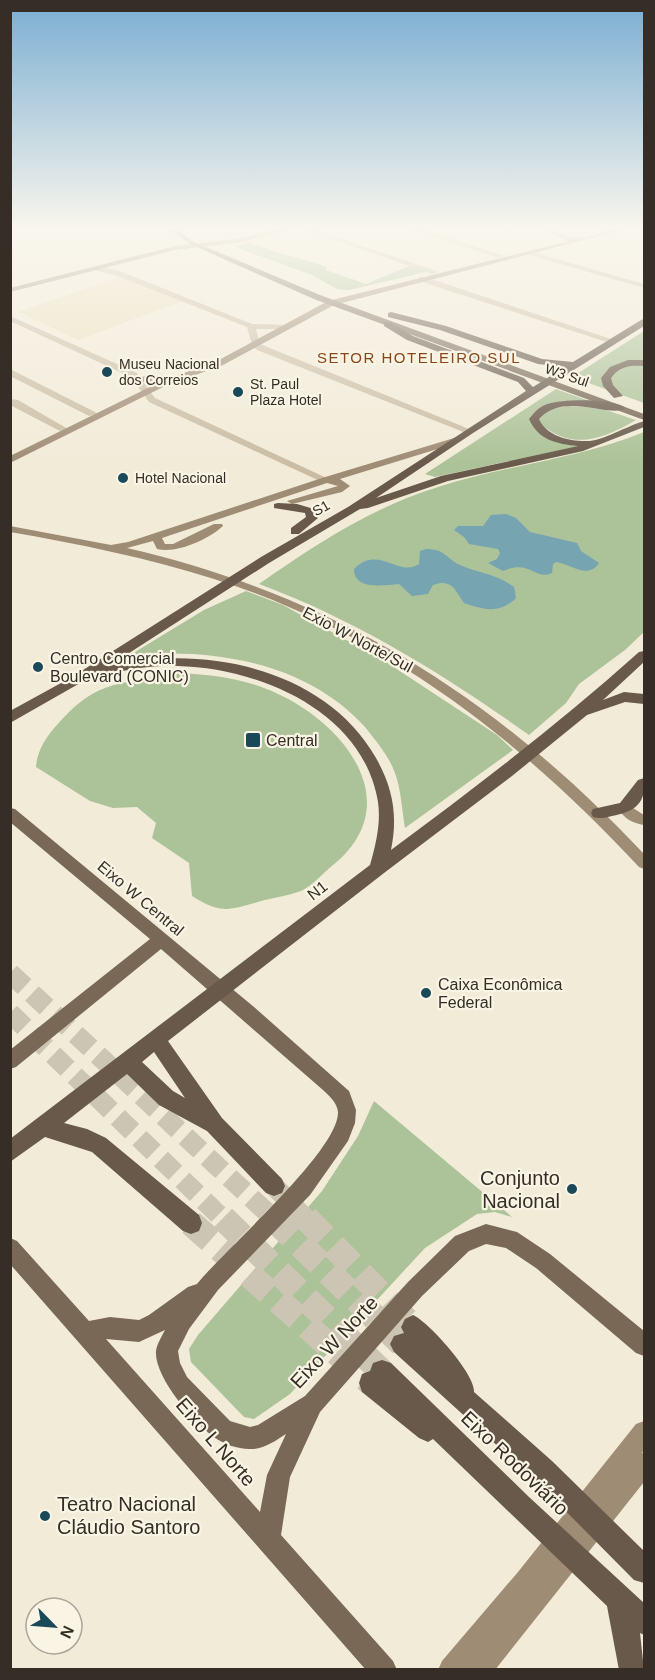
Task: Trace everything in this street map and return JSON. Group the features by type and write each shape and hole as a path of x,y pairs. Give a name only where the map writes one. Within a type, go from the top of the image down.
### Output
{"highway":[{"path":"389,320 442,328 548,364 576,365"},
{"path":"389,320 410,338 521,380 537,389"},
{"name":"S1","path":"10,717 77,680 265,560 352,509 469,431 645,322"},
{"path":"618,396 608,386 606,378 609,372 622,364 645,363"},
{"path":"598,443 561,440 547,435 536,425 534,419 538,412 556,405 582,404 621,408"},
{"path":"352,509 445,478 579,449 629,432 645,424"},
{"path":"265,560 267,550 272,545 312,518 310,511 305,508 278,506"},
{"name":"N1","path":"10,1152 579,714 642,655"},
{"path":"77,680 114,667 146,662 179,661 238,670 265,677 297,691 324,708 343,724 363,746 370,758 387,805 385,837 378,868"},
{"path":"579,714 624,697 645,699"},
{"path":"599,813 625,808 645,784"},
{"path":"156,1039 215,1125 274,1186"},
{"path":"127,1061 165,1098 215,1125"},
{"path":"43,1127 87,1139 99,1145 191,1223"},
{"name":"Eixo Rodoviário","path":"407,1335 483,1416 543,1470 642,1567"},
{"name":"Eixo Rodoviário","path":"376,1377 405,1412 481,1468 645,1621"},
{"path":"616,1596 633,1670"}],"main road":[{"path":"10,458 266,328 312,308"},
{"path":"10,458 92,414 146,390 220,363 254,335 287,327 317,308"},
{"name":"W3 Sul","path":"359,308 645,417"},
{"name":"W3 Sul","path":"359,308 645,406"},
{"path":"140,379 166,378"},
{"path":"106,546 129,545 326,480 454,441"},
{"path":"187,567 177,561 174,554 177,548 209,529 345,486 340,482 326,480"},
{"name":"Exio W Norte/Sul","path":"10,529 106,546 187,567 289,602 386,651 505,730 599,813 644,861"},
{"path":"156,536 161,546 177,548"},
{"path":"625,808 636,818 645,820"},
{"name":"Eixo W Central","path":"10,813 248,1011"},
{"path":"10,1061 162,939"},
{"name":"Eixo W Norte","path":"248,1011 342,1097 347,1110 346,1123 341,1136 303,1188 211,1283 181,1321 167,1350 169,1365 179,1384 222,1429 237,1436 250,1438 262,1436 313,1404 423,1282 462,1243 486,1234 510,1239 543,1261 644,1344"},
{"name":"Eixo L Norte","path":"10,1248 384,1670"},
{"path":"84,1332 110,1328 139,1331 158,1323 211,1283"},
{"path":"268,1540 274,1493 279,1475 313,1404"},
{"path":"451,1670 527,1581 645,1432"},
{"path":"478,1670 645,1464"}],"street":[{"path":"195,308 254,335 341,382 469,431"},
{"path":"513,308 613,341"},
{"path":"10,318 140,379 152,400 326,480"},
{"path":"266,328 287,327"},
{"path":"10,372 92,414"},
{"path":"12,402 63,429"},
{"path":"10,414 27,408"}],"green space":[{"path":"644,331 644,403 572,377"},
{"path":"556,389 595,403 568,401 551,403 543,406 530,417 533,425 549,438 579,446 435,477 425,474"},
{"path":"568,406 600,408 636,420 611,433 587,440 564,437 551,432 539,423 539,417 546,410"},
{"path":"644,432 644,632 625,650 579,684 566,703 529,735 465,691 399,650 330,614 259,584 345,528 390,505 463,479 594,449"},
{"path":"246,591 283,605 386,662 497,735 513,750 405,828 397,779 386,755 365,727 317,688 260,665 229,658 198,654 136,655 135,652 204,610"},
{"path":"174,673 226,678 276,693 325,724 344,745 358,768 366,792 365,817 355,841 333,865 305,889 236,908 220,908 203,902 192,896 189,863 152,838 156,823 137,807 113,808 90,801 36,767 40,750 49,735 84,699 110,686"},
{"path":"374,1101 512,1217 495,1212 477,1214 425,1248 290,1394 254,1419 244,1417 191,1362 189,1349 198,1335 322,1191 358,1136"}],"shaded area":[{"path":"29,308 163,308 78,340 18,312"}],"water":[{"path":"506,514 516,518 530,532 577,543 581,551 599,563 595,568 585,571 556,562 553,564 552,573 546,575 520,567 503,571 488,563 497,559 500,553 498,549 469,544 454,530 458,526 483,526 491,515"},
{"path":"426,549 442,552 460,565 507,582 514,587 516,598 504,607 485,609 464,603 449,584 439,583 433,585 428,594 412,596 399,584 365,584 355,576 354,569 363,562 372,560 404,567 419,564 420,551"}],"tunnel":[{"path":"10,973 275,1220"},
{"path":"10,1013 224,1220"},
{"path":"274,1186 307,1220"},
{"path":"223,1218 382,1372"},
{"path":"273,1218 402,1344"},
{"path":"306,1218 413,1327"},
{"path":"191,1223 371,1383"}],"place":[{"name":"Museu Nacional dos Correios","path":"107,372"},
{"name":"St. Paul Plaza Hotel","path":"238,392"},
{"name":"Hotel Nacional","path":"123,478"},
{"name":"Centro Comercial Boulevard (CONIC)","path":"38,667"},
{"name":"Central","path":"253,740"},
{"name":"Caixa Econômica Federal","path":"426,993"},
{"name":"Conjunto Nacional","path":"572,1189"},
{"name":"Teatro Nacional Cláudio Santoro","path":"45,1516"}],"district":[{"name":"SETOR HOTELEIRO SUL","path":"419,358"}]}
